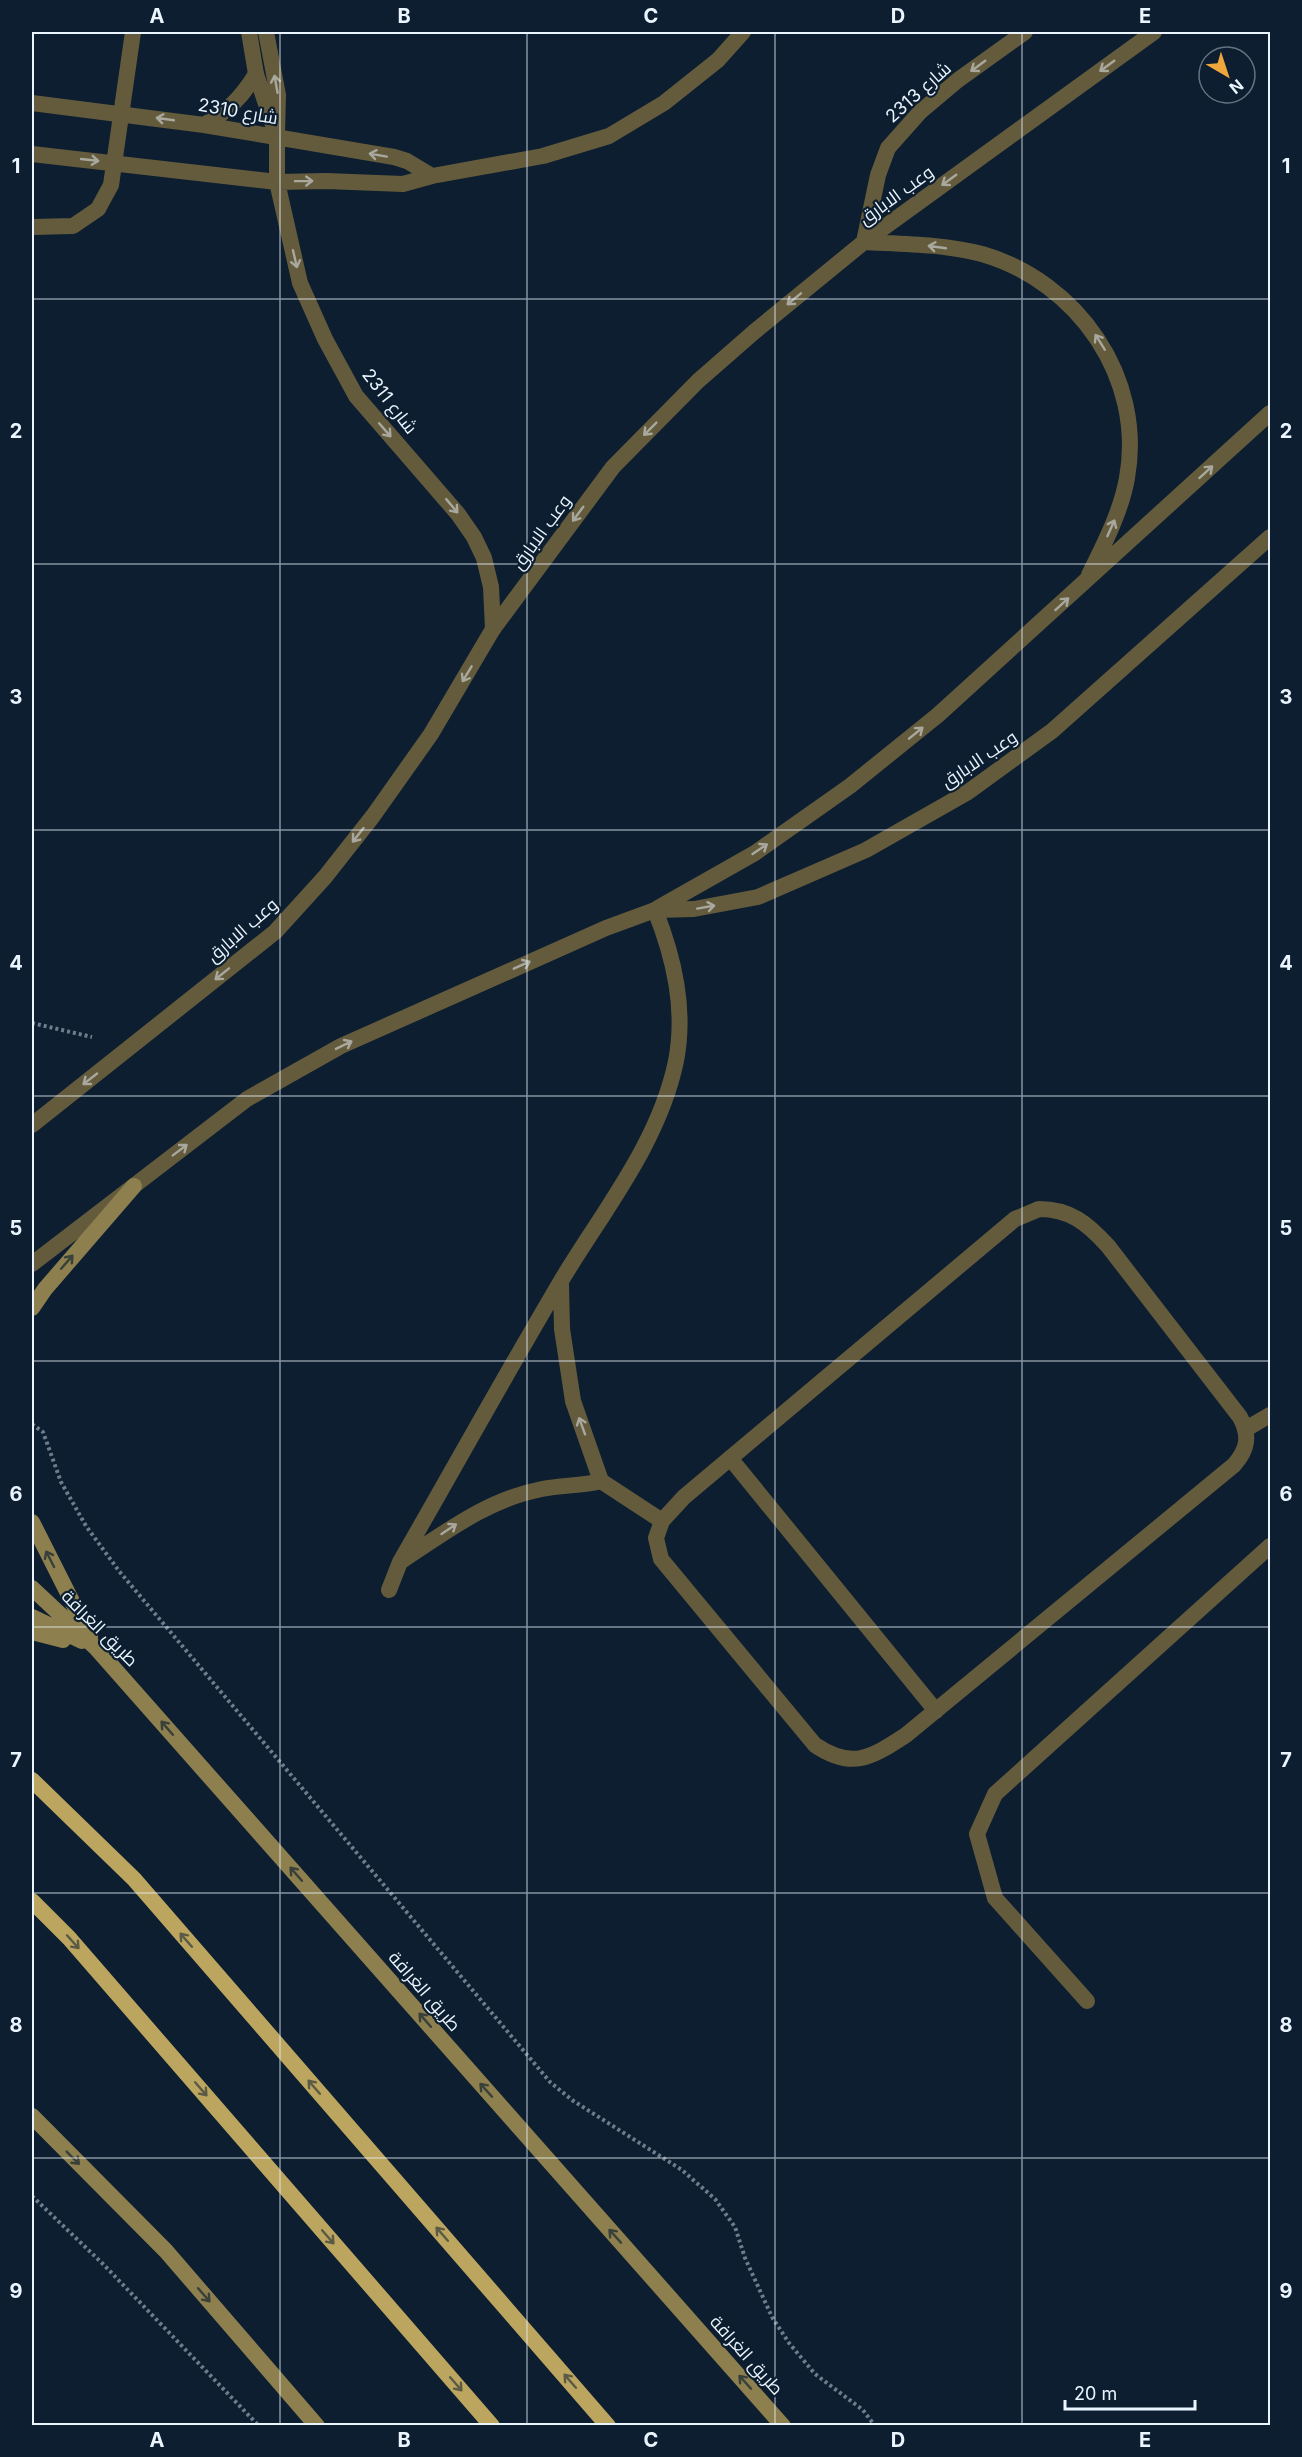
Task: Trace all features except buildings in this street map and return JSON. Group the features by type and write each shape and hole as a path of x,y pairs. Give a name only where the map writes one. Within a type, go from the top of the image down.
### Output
{"highway":[{"path":"32,1780 134,1879 608,2426"},
{"path":"32,1901 69,1938 492,2426"}],"main road":[{"path":"32,1308 45,1289 134,1186"},
{"path":"32,1522 96,1648"},
{"name":"طريق الغرافة","path":"32,1588 96,1648 783,2426"},
{"path":"32,1617 96,1648"},
{"path":"32,1632 96,1648"},
{"path":"32,2116 166,2251 317,2426"}],"street":[{"path":"32,227 73,226 99,209 111,185 133,32"},
{"path":"249,32 256,74 277,137"},
{"path":"267,32 278,95 277,137"},
{"path":"32,154 277,182 403,184 432,176 543,156 609,136 664,103 718,60 742,32"},
{"name":"شارع 2313","path":"864,242 878,176 888,148 920,112 1025,32"},
{"name":"وعب الابارق","path":"32,1125 275,932 326,877 431,734 493,629 613,467 698,381 864,242 1154,32"},
{"path":"204,125 235,104 256,74"},
{"name":"شارع 2310","path":"32,103 204,125 394,157 407,161 432,176"},
{"name":"شارع 2311","path":"277,137 277,182 300,283 325,339 356,396 458,514 474,537 484,558 491,587 493,629"},
{"path":"864,242 931,246 981,254 1017,269 1039,281 1066,303 1087,323 1103,345 1128,411 1127,476 1119,510 1087,582"},
{"name":"وعب الابارق","path":"32,1264 248,1099 341,1046 606,928 655,910 755,853 850,786 938,715 1087,582 1270,413"},
{"name":"وعب الابارق","path":"655,910 694,909 758,897 866,850 968,792 1052,732 1270,537"},
{"path":"389,1590 400,1562 561,1281 653,1130 667,1095 676,1058 680,1020 677,982 669,945 655,910"},
{"path":"1039,1209 1057,1209 1091,1228 1108,1246 1240,1417 1246,1429 1248,1442 1243,1455 1234,1465 936,1711 891,1745 857,1760 832,1756 815,1745 661,1558 656,1538 662,1521 684,1497 1015,1219 1039,1209"},
{"path":"561,1281 562,1329 573,1401 602,1481 662,1521"},
{"path":"1246,1429 1270,1415"},
{"path":"730,1458 936,1711"},
{"path":"400,1562 463,1520 497,1502 542,1489 602,1481"},
{"path":"1088,2001 995,1898 977,1833 994,1794 1270,1546"}],"path":[{"path":"32,1023 131,1047"},
{"path":"32,1424 43,1432 61,1482 86,1526 156,1618 550,2082 572,2100 682,2170 715,2199 735,2227 745,2258 768,2307 789,2343 815,2374 863,2410 875,2426"},
{"path":"32,2196 103,2265 259,2426"}]}
